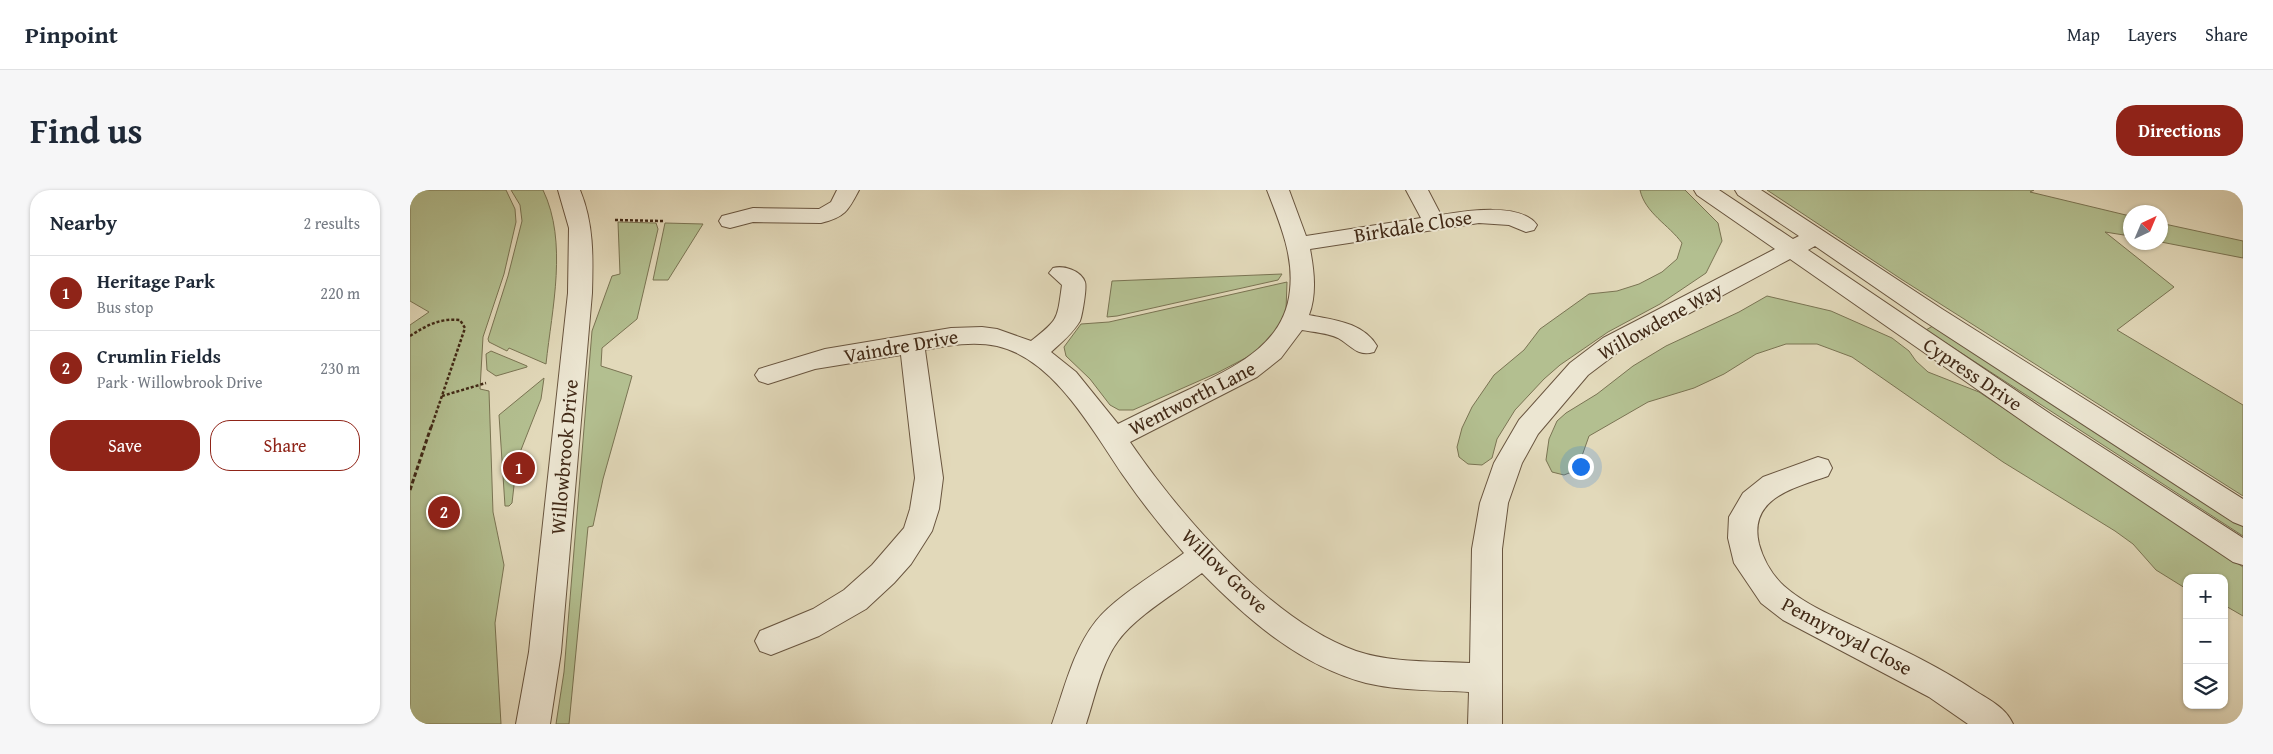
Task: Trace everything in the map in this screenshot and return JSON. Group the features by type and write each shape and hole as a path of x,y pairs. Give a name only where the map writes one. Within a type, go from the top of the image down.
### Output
{"street":[{"name":"Willowbrook Drive","path":"533,724 545,652 580,292 582,246 579,216 569,190"},
{"path":"730,221 753,215 821,216 833,212 840,206 848,190"},
{"name":"Wentworth Lane","path":"1114,438 1248,371 1268,358 1283,340 1296,320 1302,300 1298,244 1278,190"},
{"path":"1417,190 1434,222"},
{"name":"Cypress Drive","path":"1705,190 2043,422 2243,553"},
{"name":"Cypress Drive","path":"1746,190 1815,238 2243,514"},
{"name":"Birkdale Close","path":"1298,244 1479,216 1495,216 1517,220 1526,225"},
{"name":"Willowdene Way","path":"1485,724 1484,678 1487,549 1494,503 1508,463 1528,427 1555,394 1579,369 1612,344 1815,238"},
{"path":"1033,353 1061,330 1069,318 1074,283 1061,273"},
{"path":"1296,320 1346,331 1366,346"},
{"name":"Vaindre Drive","path":"768,375 805,362 957,335 998,337 1014,342 1033,353"},
{"path":"771,641 810,628 849,605 879,581 919,529 927,500 928,478 912,344"},
{"name":"Willow Grove","path":"1033,353 1055,368 1089,404 1114,438 1134,470 1182,531 1204,555 1287,629 1316,650 1353,665 1387,672 1484,678"},
{"name":"Pennyroyal Close","path":"1818,468 1773,485 1753,501 1744,517 1743,538 1749,563 1772,594 1794,612 1941,686 1973,706 1996,724"},
{"path":"1069,724 1094,652 1107,631 1124,614 1204,555"}],"path":[{"path":"615,220 663,221"},
{"path":"410,336 432,321 449,318 460,320 465,328 410,490"},
{"path":"442,397 486,383"}],"green space":[{"path":"416,190 506,190 515,209 516,222 504,274 483,337 480,389 489,391 493,512 504,565 495,623 501,724 410,724 410,325 429,312 410,301 410,194"},
{"path":"511,190 543,190 551,210 557,253 546,364 509,348 507,351 489,342 488,339 508,276 522,221 520,205"},
{"path":"1640,190 1685,190 1718,223 1722,241 1706,273 1660,304 1608,332 1560,365 1515,410 1497,439 1492,458 1482,465 1468,464 1459,457 1457,447 1462,428 1472,407 1494,375 1524,350 1540,329 1589,294 1617,291 1639,284 1662,272 1677,259 1682,243 1652,212"},
{"path":"1767,190 2034,190 2030,192 2123,214 2123,235 2105,232 2123,246 2123,250 2128,250 2174,287 2117,330 2243,405 2243,496 1901,279"},
{"path":"618,222 656,223 658,229 637,319 602,348 601,366 632,376 603,479 593,526 588,527 569,724 556,724 564,672 592,331 612,276 620,274"},
{"path":"665,223 703,224 668,280 653,280"},
{"path":"2168,225 2243,241 2243,258 2168,243"},
{"path":"1282,274 1278,280 1107,317 1112,281"},
{"path":"1287,282 1286,310 1278,327 1259,351 1217,373 1133,410 1119,410 1110,405 1090,379 1066,356 1064,347 1081,324 1109,322"},
{"path":"1767,296 1831,311 1892,338 1909,351 1916,361 1928,372 1979,392 2243,567 2243,616 2228,607 2228,574 2183,574 2183,587 2156,570 2133,544 2115,531 2003,462 1852,357 1817,344 1786,344 1756,354 1724,374 1694,388 1648,402 1589,436 1577,470 1564,475 1552,472 1546,460 1549,439 1557,421 1566,413 1597,394 1633,366 1666,346 1739,312"},
{"path":"1936,324 2243,522 2243,536 1926,330"},
{"path":"491,351 527,367 496,376 487,370 486,354"},
{"path":"544,378 541,399 517,460 512,503 509,506 505,506 499,415"}],"place":[{"name":"Heritage Park","path":"519,468"},
{"name":"Crumlin Fields","path":"444,512"}]}
